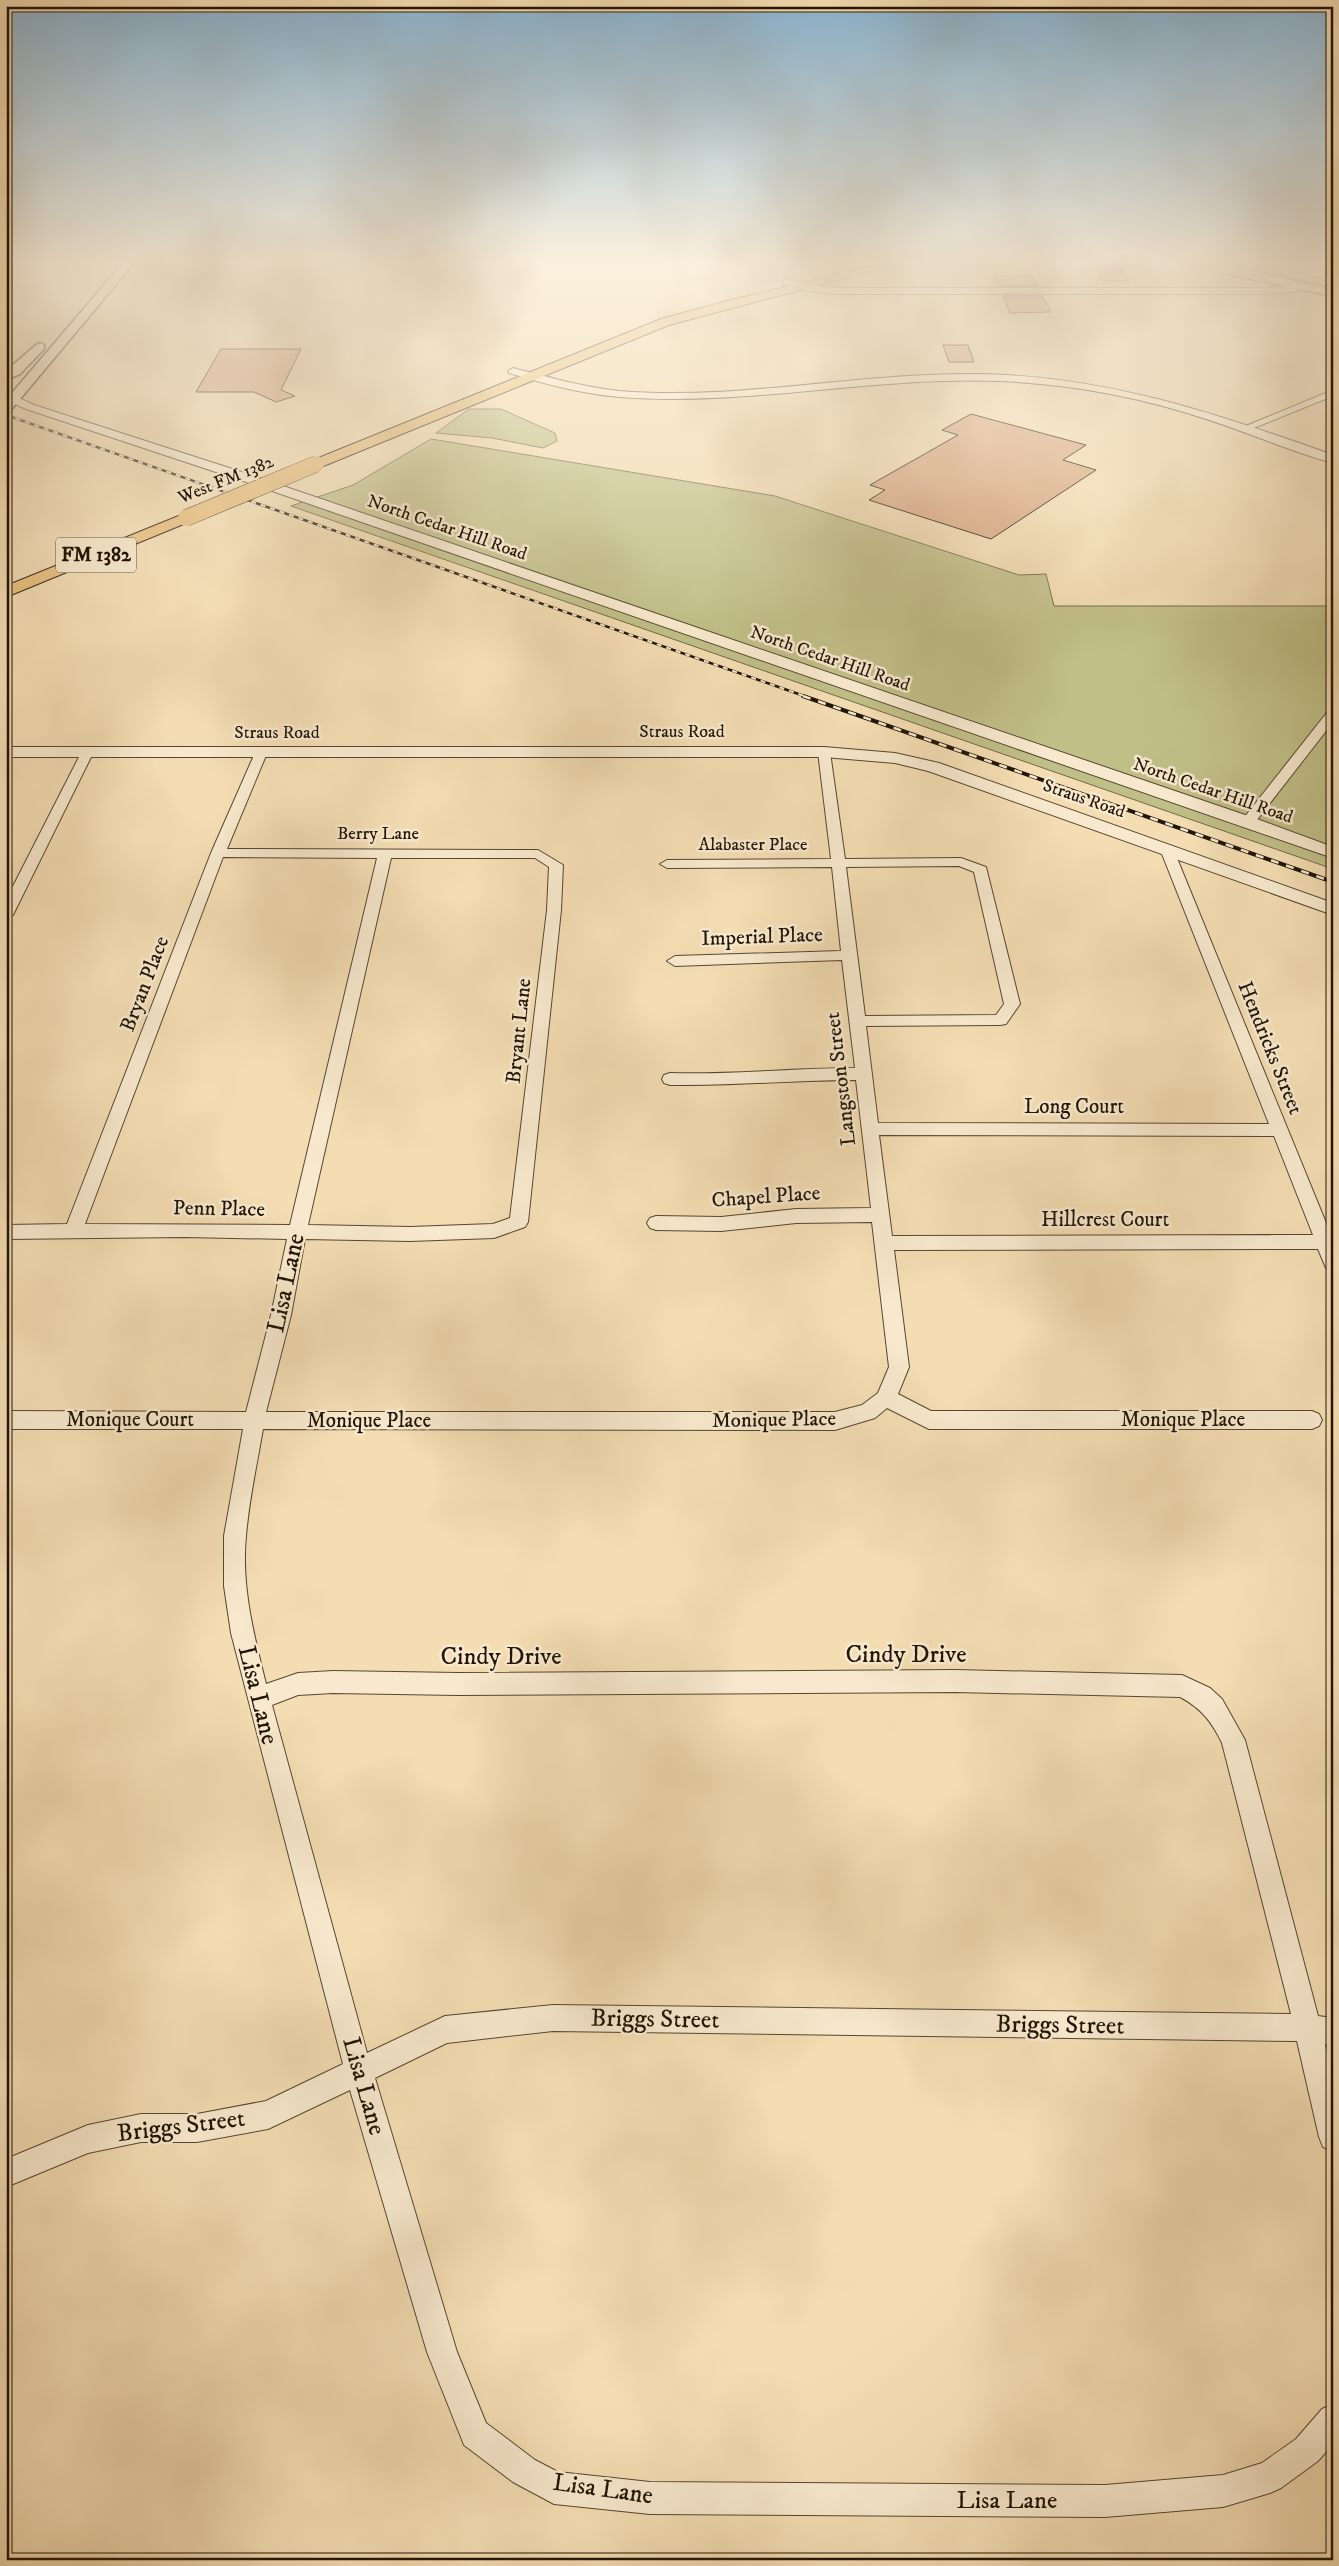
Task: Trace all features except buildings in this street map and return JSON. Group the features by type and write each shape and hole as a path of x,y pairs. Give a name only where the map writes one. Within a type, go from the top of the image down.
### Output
{"main road":[{"path":"6,408 11,396 22,384"},
{"name":"West FM 1382","path":"6,592 179,515 495,384"},
{"name":"West FM 1382","path":"6,579 179,515"}],"street":[{"path":"552,384 582,390 677,396 723,395 830,384"},
{"path":"1071,384 1124,391 1139,388"},
{"path":"1117,384 1217,407 1333,447"},
{"path":"1089,386 1179,407 1246,428 1333,459"},
{"path":"1246,428 1333,394"},
{"path":"11,396 138,430"},
{"name":"North Cedar Hill Road","path":"11,396 30,407 315,502 1248,822 1333,853"},
{"path":"189,459 217,452 203,464"},
{"name":"North Cedar Hill Road","path":"264,470 292,482 315,502"},
{"path":"1248,822 1333,713"},
{"path":"6,915 88,751"},
{"name":"Straus Road","path":"6,752 824,752 895,758 933,767 1333,909"},
{"name":"Langston Street","path":"824,752 851,955 862,1074 880,1214 886,1243 899,1367 886,1398"},
{"name":"Bryan Place","path":"72,1232 218,853 261,753"},
{"name":"Hendricks Street","path":"1167,849 1333,1263"},
{"name":"Berry Lane","path":"218,853 538,854"},
{"name":"Lisa Lane","path":"385,853 296,1234 280,1315 254,1421 235,1536 235,1586 242,1632 258,1698 359,2072 442,2352 475,2434 524,2471 554,2488 650,2498 1105,2501 1223,2491 1270,2477 1307,2450 1333,2420"},
{"name":"Bryant Lane","path":"519,1222 554,910 556,865 538,854"},
{"name":"Alabaster Place","path":"667,864 961,862 981,870 1012,1004 1000,1020 857,1020"},
{"name":"Imperial Place","path":"675,961 851,955"},
{"path":"670,1079 710,1080 793,1074 862,1074"},
{"name":"Long Court","path":"870,1130 1279,1130"},
{"name":"Chapel Place","path":"656,1223 722,1224 796,1216 880,1214"},
{"name":"Penn Place","path":"6,1232 185,1230 296,1234 410,1234 494,1231 519,1222"},
{"name":"Hillcrest Court","path":"886,1243 1324,1242"},
{"name":"Monique Place","path":"254,1421 835,1422 868,1412 886,1398 928,1420 1312,1420"},
{"name":"Monique Court","path":"6,1420 254,1421"},
{"name":"Cindy Drive","path":"258,1698 298,1684 334,1682 468,1684 955,1681 1182,1686 1202,1695 1218,1710 1234,1740 1320,2030"},
{"name":"Briggs Street","path":"6,2173 88,2139 141,2128 197,2128 268,2115 446,2030 552,2018 1320,2030"},
{"path":"1320,2030 1333,2137"}],"shaded area":[{"path":"469,409 501,409 555,433 557,441 543,448 492,438 436,433"},
{"path":"431,439 775,496 1019,575 1046,574 1054,606 1333,606 1333,869 291,506 353,485"}],"railway":[{"path":"6,415 807,697"},
{"path":"803,696 1333,882"}]}
